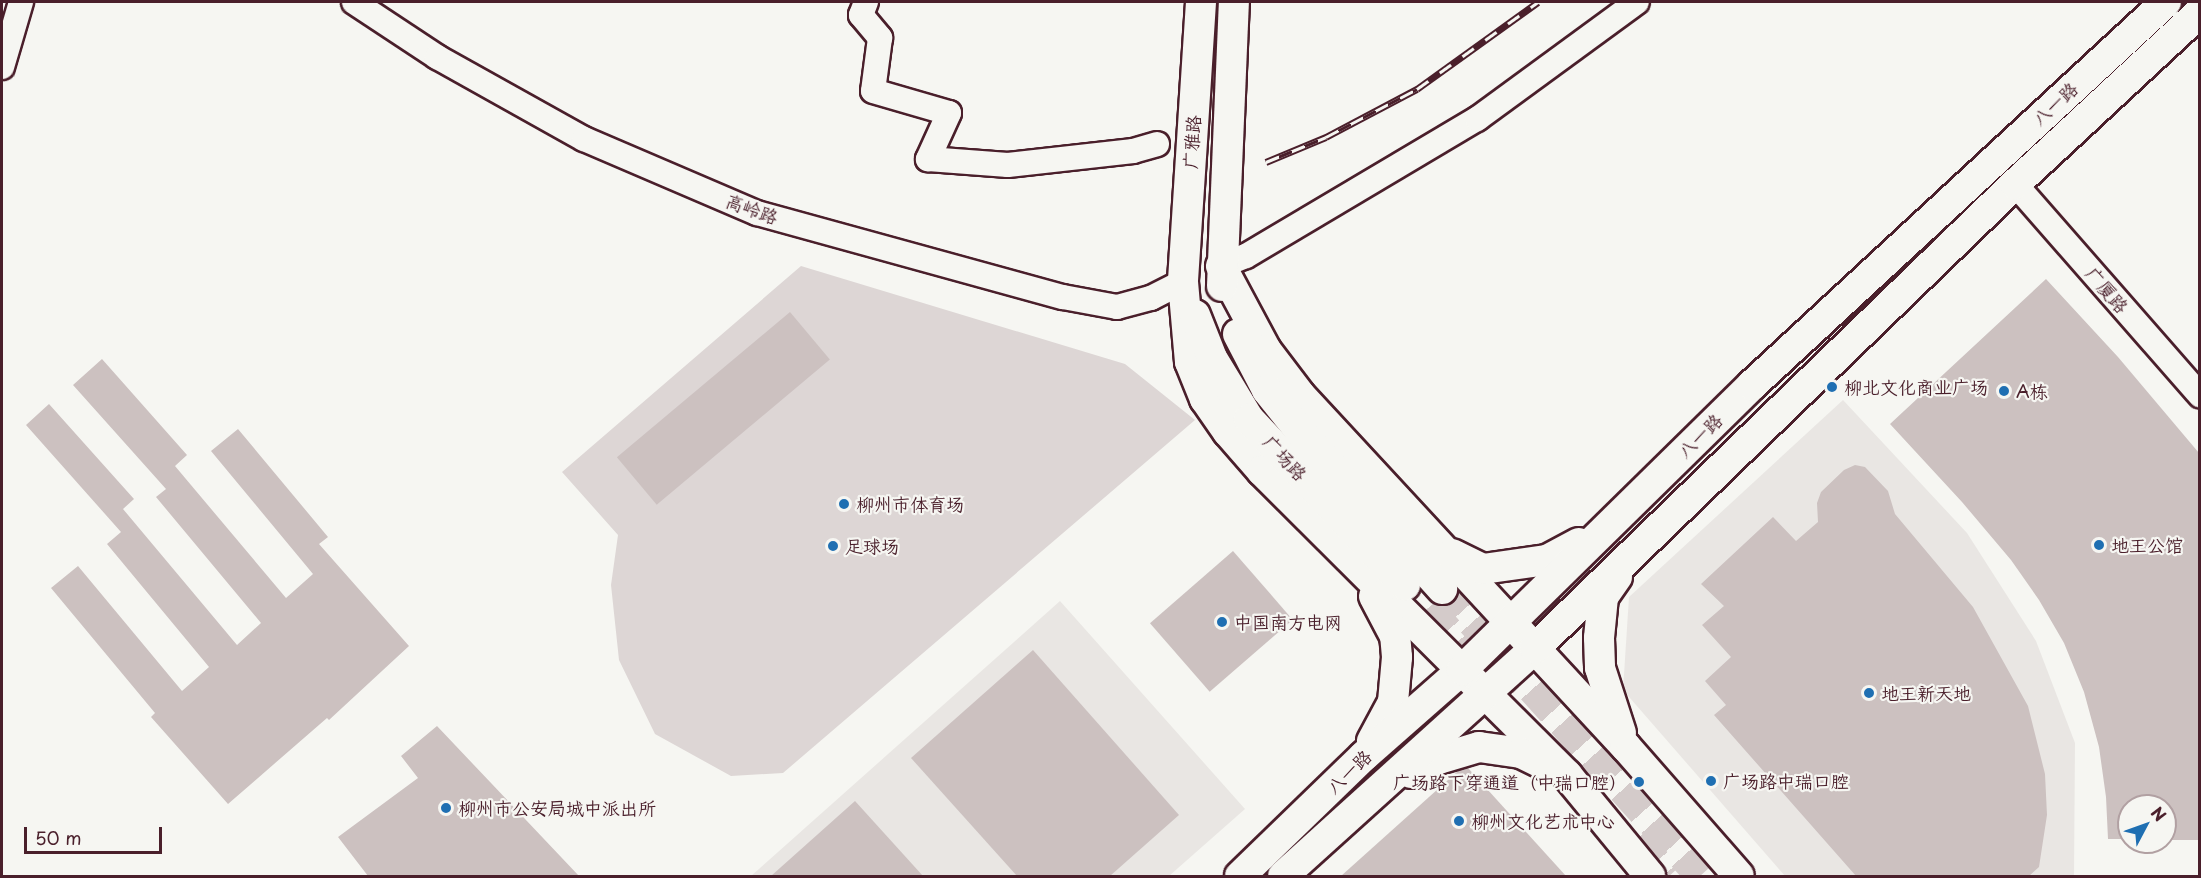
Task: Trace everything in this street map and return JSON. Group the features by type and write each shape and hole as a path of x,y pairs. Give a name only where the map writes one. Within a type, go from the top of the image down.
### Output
{"main road":[{"name":"广雅路","path":"1201,2 1183,282 1190,362 1205,399 1228,432 1262,471 1354,562"},
{"name":"广雅路","path":"1221,266 1234,2"},
{"name":"八一路","path":"1240,876 1364,756 1462,670 1752,385 2166,2"},
{"name":"八一路","path":"1283,876 1535,648 2014,184 2199,12"},
{"name":"广场路","path":"1183,282 1212,358 1249,419 1435,599 1267,390 1250,362 1224,300 1221,266"},
{"path":"1221,266 1266,350 1300,395 1626,747 1739,876"},
{"path":"1443,550 1484,569 1547,560 1608,527"},
{"path":"1626,747 1600,668 1599,638 1603,597 1637,549"},
{"path":"1354,562 1567,775 1650,876"},
{"path":"1354,562 1388,619 1395,636 1397,657 1393,702 1364,756"},
{"path":"1371,794 1439,759 1479,747 1521,753 1567,775"}],"street":[{"path":"2,68 21,2"},
{"name":"高岭路","path":"354,2 436,57 584,139 757,213 1052,294 1117,307 1151,298 1183,282"},
{"path":"866,2 861,15 880,38 873,91 949,113 928,159 1008,165 1133,151 1157,144"},
{"path":"1221,266 1246,256 1477,119 1637,2"},
{"name":"广厦路","path":"2014,184 2199,395"}],"shaded area":[{"name":"柳州市体育场","path":"801,266 1125,364 1195,420 783,773 731,776 655,734 619,660 611,585 618,535 562,472"},
{"path":"1843,400 1967,533 2036,641 2075,743 2074,876 1785,876 1623,690 1629,597"},
{"path":"1060,601 1245,809 1169,876 751,876"}],"building":[{"name":"地王公馆","path":"2046,279 2118,357 2199,453 2199,840 2177,840 2177,794 2117,794 2117,839 2108,839 2106,797 2099,747 2084,692 2064,643 2039,600 2011,560 1962,502 1890,424"},
{"path":"790,312 830,359 657,505 617,457"},
{"path":"102,359 187,455 175,466 286,598 313,574 211,451 238,429 328,537 319,544 409,646 329,720 327,718 228,804 151,717 155,713 51,588 78,566 182,691 209,667 107,544 121,532 26,425 49,404 134,499 123,509 237,645 261,623 156,497 166,489 73,385"},
{"name":"地王新天地","path":"1855,465 1865,467 1888,491 1895,514 1973,607 2028,706 2045,774 2047,815 2039,867 2029,876 1856,876 1714,715 1726,705 1705,681 1731,657 1702,625 1724,606 1701,584 1773,517 1796,541 1818,522 1817,503 1821,492 1844,470"},
{"name":"中国南方电网","path":"1233,551 1293,620 1210,692 1150,623"},
{"path":"1033,650 1179,815 1110,876 1017,876 911,758"},
{"name":"柳州市公安局城中派出所","path":"437,726 579,876 368,876 338,837 418,778 401,756"},
{"name":"柳州文化艺术中心","path":"1468,768 1566,876 1341,876 1458,771"},
{"path":"855,801 923,876 771,876"}],"tunnel":[{"path":"1442,589 1700,876"},
{"path":"1428,608 1512,702"},
{"path":"1636,840 1669,876"}],"railway":[{"path":"1266,162 1326,137 1417,89 1538,2"}],"place":[{"name":"柳北文化商业广场","path":"1832,387"},
{"name":"A栋","path":"2004,391"},
{"name":"柳州市体育场","path":"844,504"},
{"name":"地王公馆","path":"2099,545"},
{"name":"足球场","path":"833,546"},
{"name":"中国南方电网","path":"1222,622"},
{"name":"地王新天地","path":"1869,693"},
{"name":"广场路中瑞口腔","path":"1711,781"},
{"name":"广场路下穿通道（中瑞口腔）","path":"1639,782"},
{"name":"柳州市公安局城中派出所","path":"446,808"},
{"name":"柳州文化艺术中心","path":"1459,821"}]}
